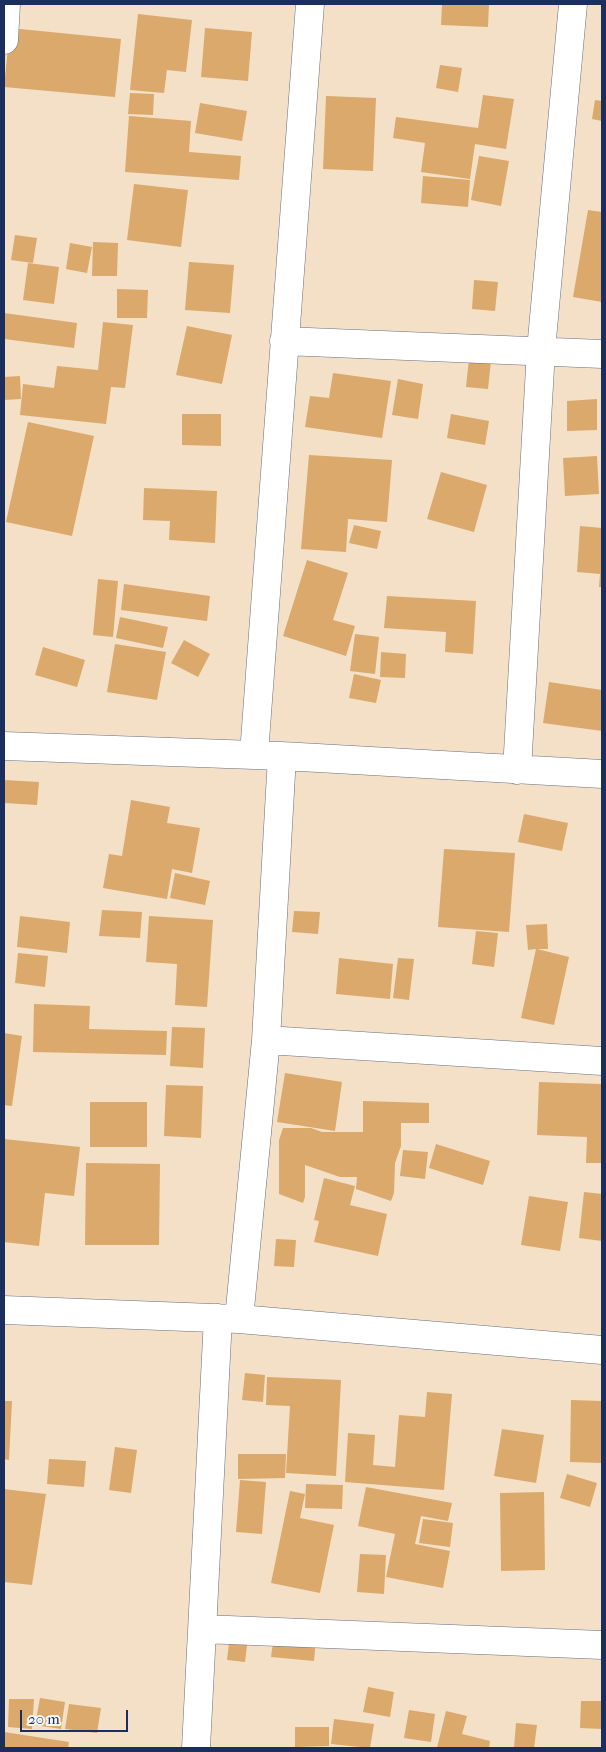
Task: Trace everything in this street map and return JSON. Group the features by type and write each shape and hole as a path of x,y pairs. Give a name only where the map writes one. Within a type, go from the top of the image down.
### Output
{"street":[{"path":"4,40 6,4"},
{"path":"254,754 310,4"},
{"path":"517,770 540,350 573,4"},
{"path":"284,341 602,354"},
{"path":"4,746 254,754 602,774"},
{"path":"196,1748 203,1629 229,1319 266,1040 282,756"},
{"path":"266,1040 602,1061"},
{"path":"4,1310 229,1319 602,1350"},
{"path":"203,1629 602,1645"}],"building":[{"path":"442,4 489,4 488,27 441,25"},
{"path":"138,14 192,20 186,72 167,70 164,93 130,90"},
{"path":"10,28 121,39 115,97 4,87"},
{"path":"205,28 252,32 248,81 201,77"},
{"path":"440,65 462,68 458,92 436,88"},
{"path":"130,93 154,94 153,115 128,114"},
{"path":"483,95 514,99 506,149 475,144 470,179 421,172 425,143 393,138 396,117 478,128"},
{"path":"326,96 376,98 373,171 323,169"},
{"path":"595,100 602,101 602,121 592,119"},
{"path":"200,103 247,111 242,141 195,133"},
{"path":"129,116 191,121 189,152 241,156 239,180 125,172"},
{"path":"479,156 509,161 501,206 471,200"},
{"path":"423,176 470,180 468,207 421,203"},
{"path":"134,184 188,190 181,247 127,240"},
{"path":"588,210 602,212 602,302 573,297"},
{"path":"15,235 37,238 33,263 11,260"},
{"path":"93,242 118,243 117,276 92,276"},
{"path":"70,243 92,247 87,273 66,269"},
{"path":"189,262 234,265 230,313 185,310"},
{"path":"28,263 59,267 54,304 23,300"},
{"path":"474,280 498,282 495,311 472,309"},
{"path":"117,289 148,290 147,318 117,318"},
{"path":"4,313 77,323 74,348 4,339"},
{"path":"103,322 133,325 125,388 111,387 106,424 20,415 23,384 54,388 57,366 98,370"},
{"path":"187,326 232,335 222,384 176,375"},
{"path":"469,359 491,361 488,389 466,387"},
{"path":"333,373 391,381 382,438 305,427 310,396 329,398"},
{"path":"20,376 21,399 4,400 4,377"},
{"path":"398,379 423,384 418,419 392,415"},
{"path":"597,399 597,430 567,431 567,401"},
{"path":"182,414 221,414 221,446 182,445"},
{"path":"451,414 489,421 485,445 447,438"},
{"path":"28,422 94,436 72,536 6,522"},
{"path":"309,455 392,460 387,522 348,519 346,552 301,549"},
{"path":"597,456 599,494 565,496 563,458"},
{"path":"441,472 487,485 474,532 427,519"},
{"path":"144,488 217,491 215,543 169,540 170,521 143,520"},
{"path":"354,525 381,531 377,549 349,543"},
{"path":"580,526 602,528 602,587 599,587 600,574 577,572"},
{"path":"307,560 348,573 333,620 355,626 346,656 283,636"},
{"path":"98,579 118,581 113,637 93,635"},
{"path":"124,584 210,596 207,621 121,610"},
{"path":"387,596 476,601 473,654 445,652 446,632 384,628"},
{"path":"120,617 168,627 163,648 116,638"},
{"path":"355,634 379,637 375,674 350,671"},
{"path":"184,640 210,654 198,677 171,663"},
{"path":"115,644 166,652 157,700 107,692"},
{"path":"43,647 85,660 77,687 35,675"},
{"path":"381,652 406,654 405,678 380,677"},
{"path":"354,674 381,680 376,703 349,698"},
{"path":"549,682 602,690 602,731 543,723"},
{"path":"4,780 39,782 37,805 4,803"},
{"path":"131,800 170,807 167,823 200,828 192,873 172,869 167,899 103,888 109,854 122,856"},
{"path":"524,814 568,823 562,851 518,842"},
{"path":"444,849 515,853 509,932 438,927"},
{"path":"175,873 210,881 205,905 170,898"},
{"path":"102,910 142,912 140,938 99,936"},
{"path":"294,911 320,912 318,934 292,932"},
{"path":"20,916 70,922 67,953 17,947"},
{"path":"149,916 213,920 207,1007 175,1005 177,964 146,962"},
{"path":"547,924 548,949 537,949 569,957 554,1025 521,1018 536,949 528,950 526,925"},
{"path":"476,931 498,933 494,967 472,964"},
{"path":"18,953 48,956 45,987 15,983"},
{"path":"339,958 393,964 390,999 336,994"},
{"path":"398,958 414,959 409,1000 393,998"},
{"path":"34,1004 90,1006 89,1029 167,1031 166,1055 33,1052"},
{"path":"172,1027 205,1028 203,1068 170,1066"},
{"path":"4,1033 22,1036 12,1106 4,1105"},
{"path":"285,1073 342,1082 335,1131 277,1122"},
{"path":"539,1082 602,1084 602,1163 586,1163 587,1137 537,1135"},
{"path":"166,1085 203,1086 201,1138 164,1136"},
{"path":"363,1101 429,1103 429,1123 401,1123 401,1146 395,1163 394,1193 391,1201 356,1189 357,1177 340,1177 305,1165 305,1197 303,1203 279,1194 279,1140 283,1128 311,1128 322,1132 363,1132"},
{"path":"90,1102 147,1102 147,1147 90,1147"},
{"path":"4,1139 80,1147 74,1196 45,1193 39,1246 4,1242"},
{"path":"436,1144 490,1161 483,1185 429,1168"},
{"path":"403,1150 428,1152 425,1179 400,1176"},
{"path":"86,1163 160,1164 159,1245 85,1245"},
{"path":"324,1178 355,1186 350,1205 387,1214 378,1256 314,1242 319,1221 314,1220"},
{"path":"584,1192 602,1194 602,1241 579,1238"},
{"path":"529,1196 568,1202 560,1251 521,1245"},
{"path":"276,1239 296,1240 294,1267 274,1266"},
{"path":"245,1373 265,1375 263,1402 242,1400"},
{"path":"267,1377 341,1380 336,1476 286,1473 290,1406 266,1405"},
{"path":"427,1392 452,1394 444,1490 345,1482 348,1433 375,1435 373,1465 395,1467 399,1415 425,1417"},
{"path":"571,1400 602,1401 602,1463 570,1462"},
{"path":"4,1401 12,1401 9,1460 4,1459"},
{"path":"502,1429 544,1435 536,1483 494,1476"},
{"path":"115,1447 137,1450 131,1493 109,1490"},
{"path":"238,1454 286,1454 285,1478 238,1479"},
{"path":"49,1459 86,1461 84,1487 47,1484"},
{"path":"567,1474 597,1483 590,1507 560,1498"},
{"path":"240,1480 266,1482 262,1534 236,1532"},
{"path":"306,1484 343,1485 342,1509 305,1508"},
{"path":"366,1487 452,1503 448,1521 421,1516 415,1544 450,1551 443,1588 386,1577 395,1534 358,1526"},
{"path":"4,1489 46,1494 32,1585 4,1582"},
{"path":"290,1491 305,1494 300,1518 334,1525 320,1593 271,1583"},
{"path":"544,1492 545,1570 501,1571 500,1493"},
{"path":"423,1519 453,1523 450,1547 419,1543"},
{"path":"360,1554 386,1555 384,1594 357,1592"},
{"path":"230,1635 248,1637 245,1662 227,1660"},
{"path":"274,1635 316,1640 314,1661 271,1657"},
{"path":"368,1687 394,1692 390,1717 363,1712"},
{"path":"40,1698 65,1702 61,1729 35,1725"},
{"path":"9,1699 34,1699 32,1729 8,1727"},
{"path":"581,1701 602,1701 602,1729 580,1728"},
{"path":"69,1704 101,1708 97,1733 65,1729"},
{"path":"409,1710 435,1714 431,1742 404,1738"},
{"path":"446,1711 467,1716 462,1734 490,1741 489,1748 437,1748"},
{"path":"334,1719 374,1724 370,1748 331,1744"},
{"path":"516,1723 537,1725 534,1748 514,1748"},
{"path":"295,1727 329,1727 329,1746 295,1747"},
{"path":"4,1732 69,1742 68,1748 4,1748"}]}
